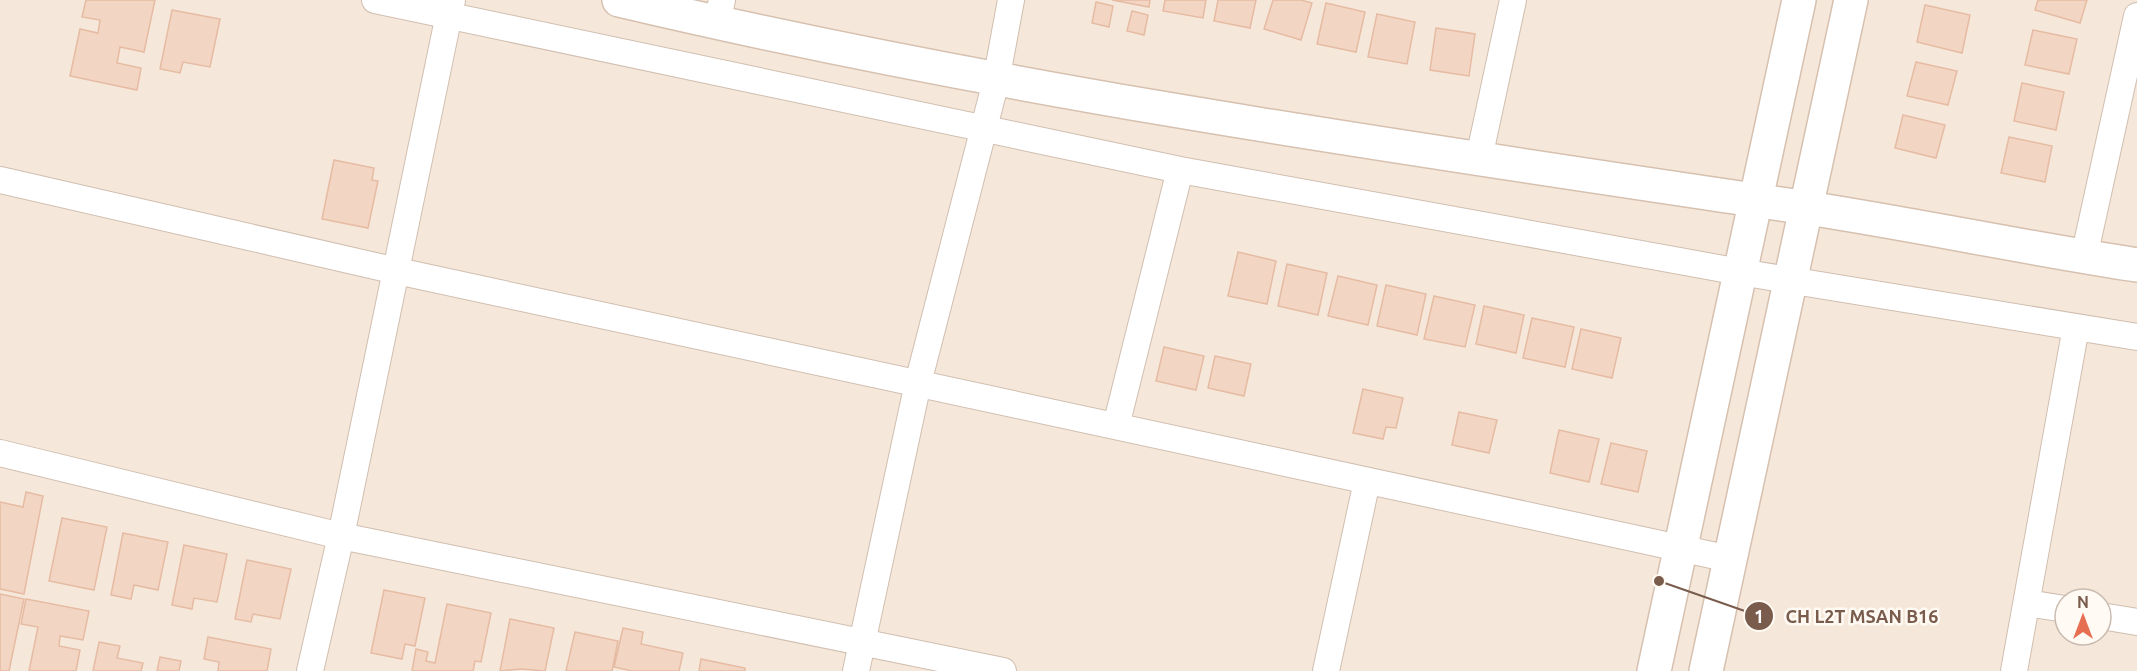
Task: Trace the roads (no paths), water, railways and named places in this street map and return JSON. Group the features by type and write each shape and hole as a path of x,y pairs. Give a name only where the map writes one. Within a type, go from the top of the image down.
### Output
{"street":[{"path":"375,0 450,8 983,129 1180,170 1740,272 2137,337"},
{"path":"618,0 719,12 996,81 1806,208 2137,265"},
{"path":"856,671 918,383 996,81 1011,0"},
{"path":"1479,158 1514,0"},
{"path":"1654,671 1799,0"},
{"path":"1706,671 1851,0"},
{"path":"310,671 397,271 450,8"},
{"path":"2084,257 2137,16"},
{"path":"1116,426 1180,170"},
{"path":"0,180 397,271 1730,559"},
{"path":"2014,671 2076,327"},
{"path":"0,453 341,536 862,640 1003,671"},
{"path":"1326,671 1367,481"},
{"path":"2027,603 2053,607"},
{"path":"2113,618 2137,622"}],"place":[{"name":"CH L2T MSAN B16","path":"1659,581"}]}
